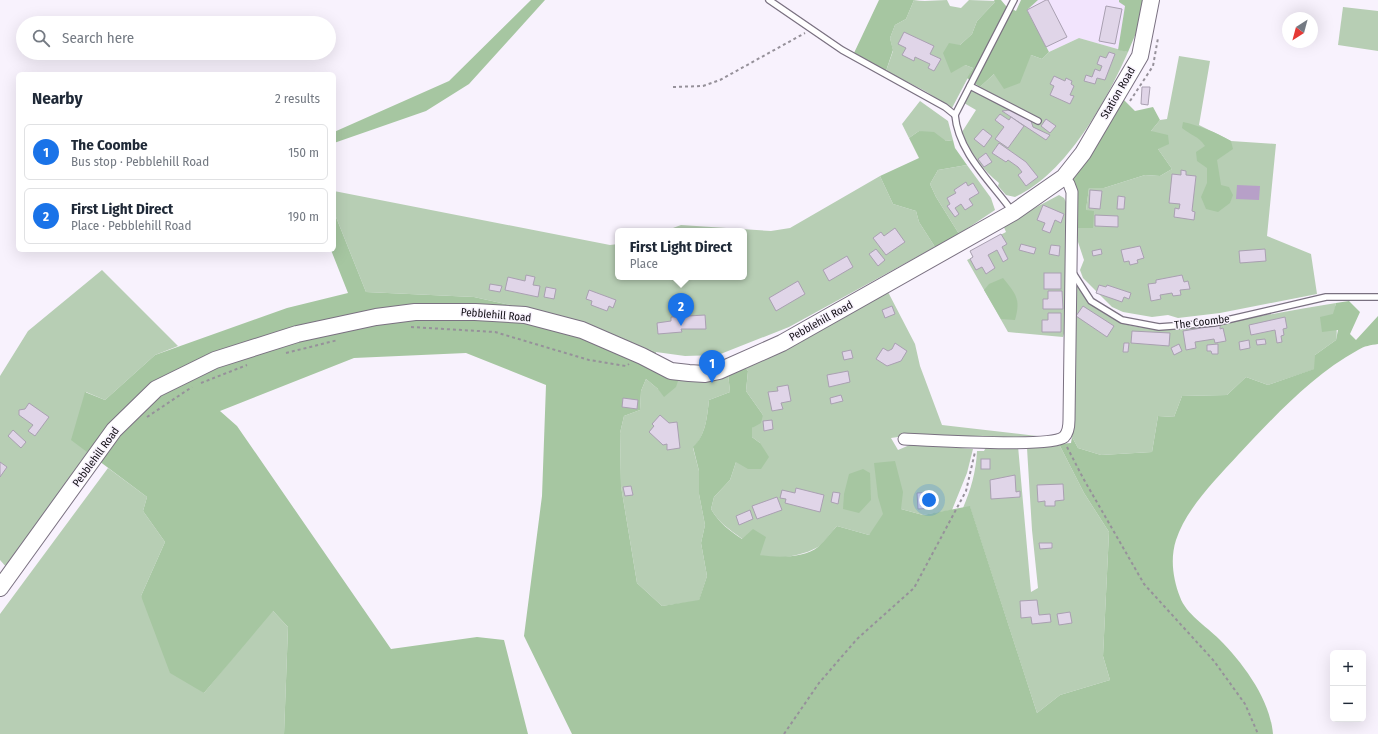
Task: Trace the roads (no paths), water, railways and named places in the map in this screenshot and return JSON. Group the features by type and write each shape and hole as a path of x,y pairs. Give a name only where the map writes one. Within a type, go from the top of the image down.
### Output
{"main road":[{"name":"Station Road","path":"1064,177 1082,153 1140,56 1151,0"},
{"name":"Pebblehill Road","path":"0,588 114,430 156,389 215,360 297,334 376,317 415,312 475,312 525,315 582,330 642,356 671,371 705,374 719,371 782,343 1014,212 1064,177"}],"street":[{"path":"904,439 978,443 1058,440 1064,437 1068,429 1069,420 1072,192 1064,177"}],"lane":[{"path":"769,0 811,30 866,64 945,107 955,115"},
{"path":"1014,0 955,115 956,126 963,144 990,184 1014,212"},
{"path":"970,86 1038,121"},
{"name":"The Coombe","path":"1070,269 1091,301 1122,320 1159,327 1214,323 1326,297 1378,297"}],"place":[{"name":"First Light Direct","path":"681,326"},
{"name":"The Coombe","path":"712,383"}]}
